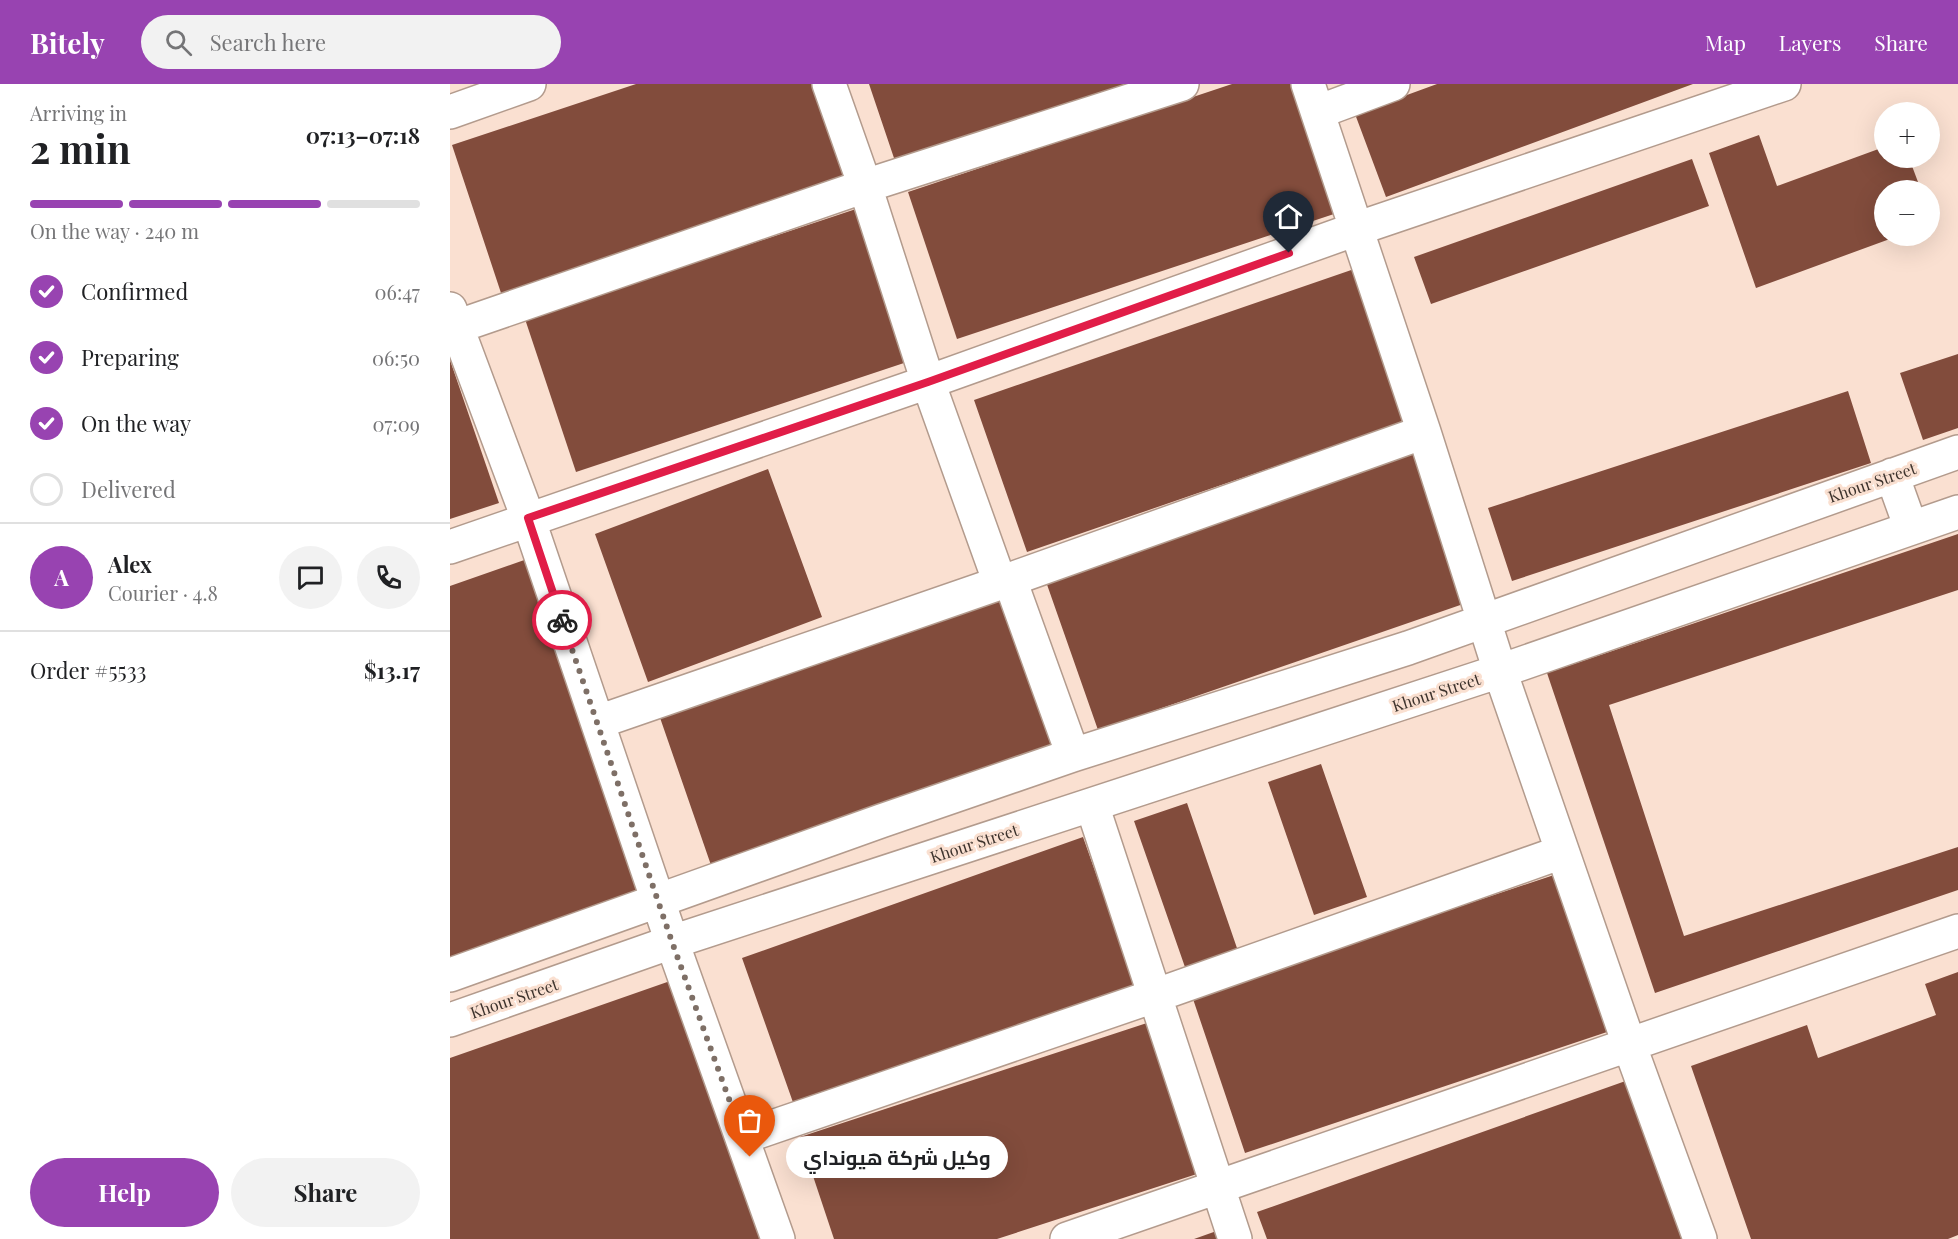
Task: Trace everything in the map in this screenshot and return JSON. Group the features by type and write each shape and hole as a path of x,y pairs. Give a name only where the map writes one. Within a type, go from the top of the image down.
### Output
{"street":[{"path":"450,112 529,84"},
{"path":"830,84 928,382 1073,755"},
{"path":"778,1239 657,900 528,518 453,318 1182,84"},
{"path":"1393,84 1313,98 1424,432 1500,671 1629,1044 1700,1239"},
{"path":"450,546 928,382 1356,229 1769,86"},
{"path":"598,722 1424,432"},
{"name":"Khour Street","path":"450,975 1073,755 1408,648 1958,452"},
{"path":"1892,475 1911,528 1958,512"},
{"name":"Khour Street","path":"450,1020 672,942 1500,671 1911,528"},
{"path":"1092,805 1235,1239"},
{"path":"881,821 898,869"},
{"path":"743,1137 1154,996 1562,852"},
{"path":"1067,1239 1958,931"}],"building":[{"path":"636,84 821,84 853,181 502,296 452,145"},
{"path":"869,84 1136,84 896,164"},
{"path":"1232,84 1294,84 1337,213 957,339 908,192"},
{"path":"1437,84 1693,84 1386,197 1355,114"},
{"path":"1759,135 1777,186 1874,151 1874,168 1913,168 1917,180 1874,180 1874,245 1756,288 1709,153"},
{"path":"1692,159 1709,206 1431,304 1414,257"},
{"path":"862,207 913,360 576,472 525,319"},
{"path":"1360,267 1413,419 1027,552 974,400"},
{"path":"1958,354 1958,428 1923,440 1900,373"},
{"path":"450,360 499,503 450,519"},
{"path":"1848,391 1871,463 1512,581 1488,508"},
{"path":"1416,448 1469,602 1098,730 1044,576"},
{"path":"768,469 822,617 648,682 595,534"},
{"path":"1958,534 1958,590 1609,705 1684,936 1958,847 1958,890 1655,993 1547,673"},
{"path":"530,558 649,897 450,967 450,586"},
{"path":"1010,588 1065,746 712,868 657,709"},
{"path":"1321,764 1367,897 1314,915 1268,782"},
{"path":"1187,803 1238,951 1186,970 1134,821"},
{"path":"1083,837 1136,987 795,1108 742,958"},
{"path":"1563,872 1616,1029 1245,1153 1192,996"},
{"path":"1958,972 1958,1235 1948,1239 1751,1239 1691,1066 1807,1025 1818,1058 1936,1015 1925,984"},
{"path":"673,980 764,1239 450,1239 450,1058"},
{"path":"1150,1022 1200,1173 997,1239 834,1239 800,1137"},
{"path":"1634,1078 1691,1239 1267,1239 1257,1212"},
{"path":"1225,1228 1229,1239 1194,1239"}],"way so far":[{"path":"562,620 672,942 750,1157"}],"place":[{"name":"وكيل شركة هيونداي","path":"750,1157"}],"route":[{"path":"562,620 528,518 928,382 1289,253"}]}
